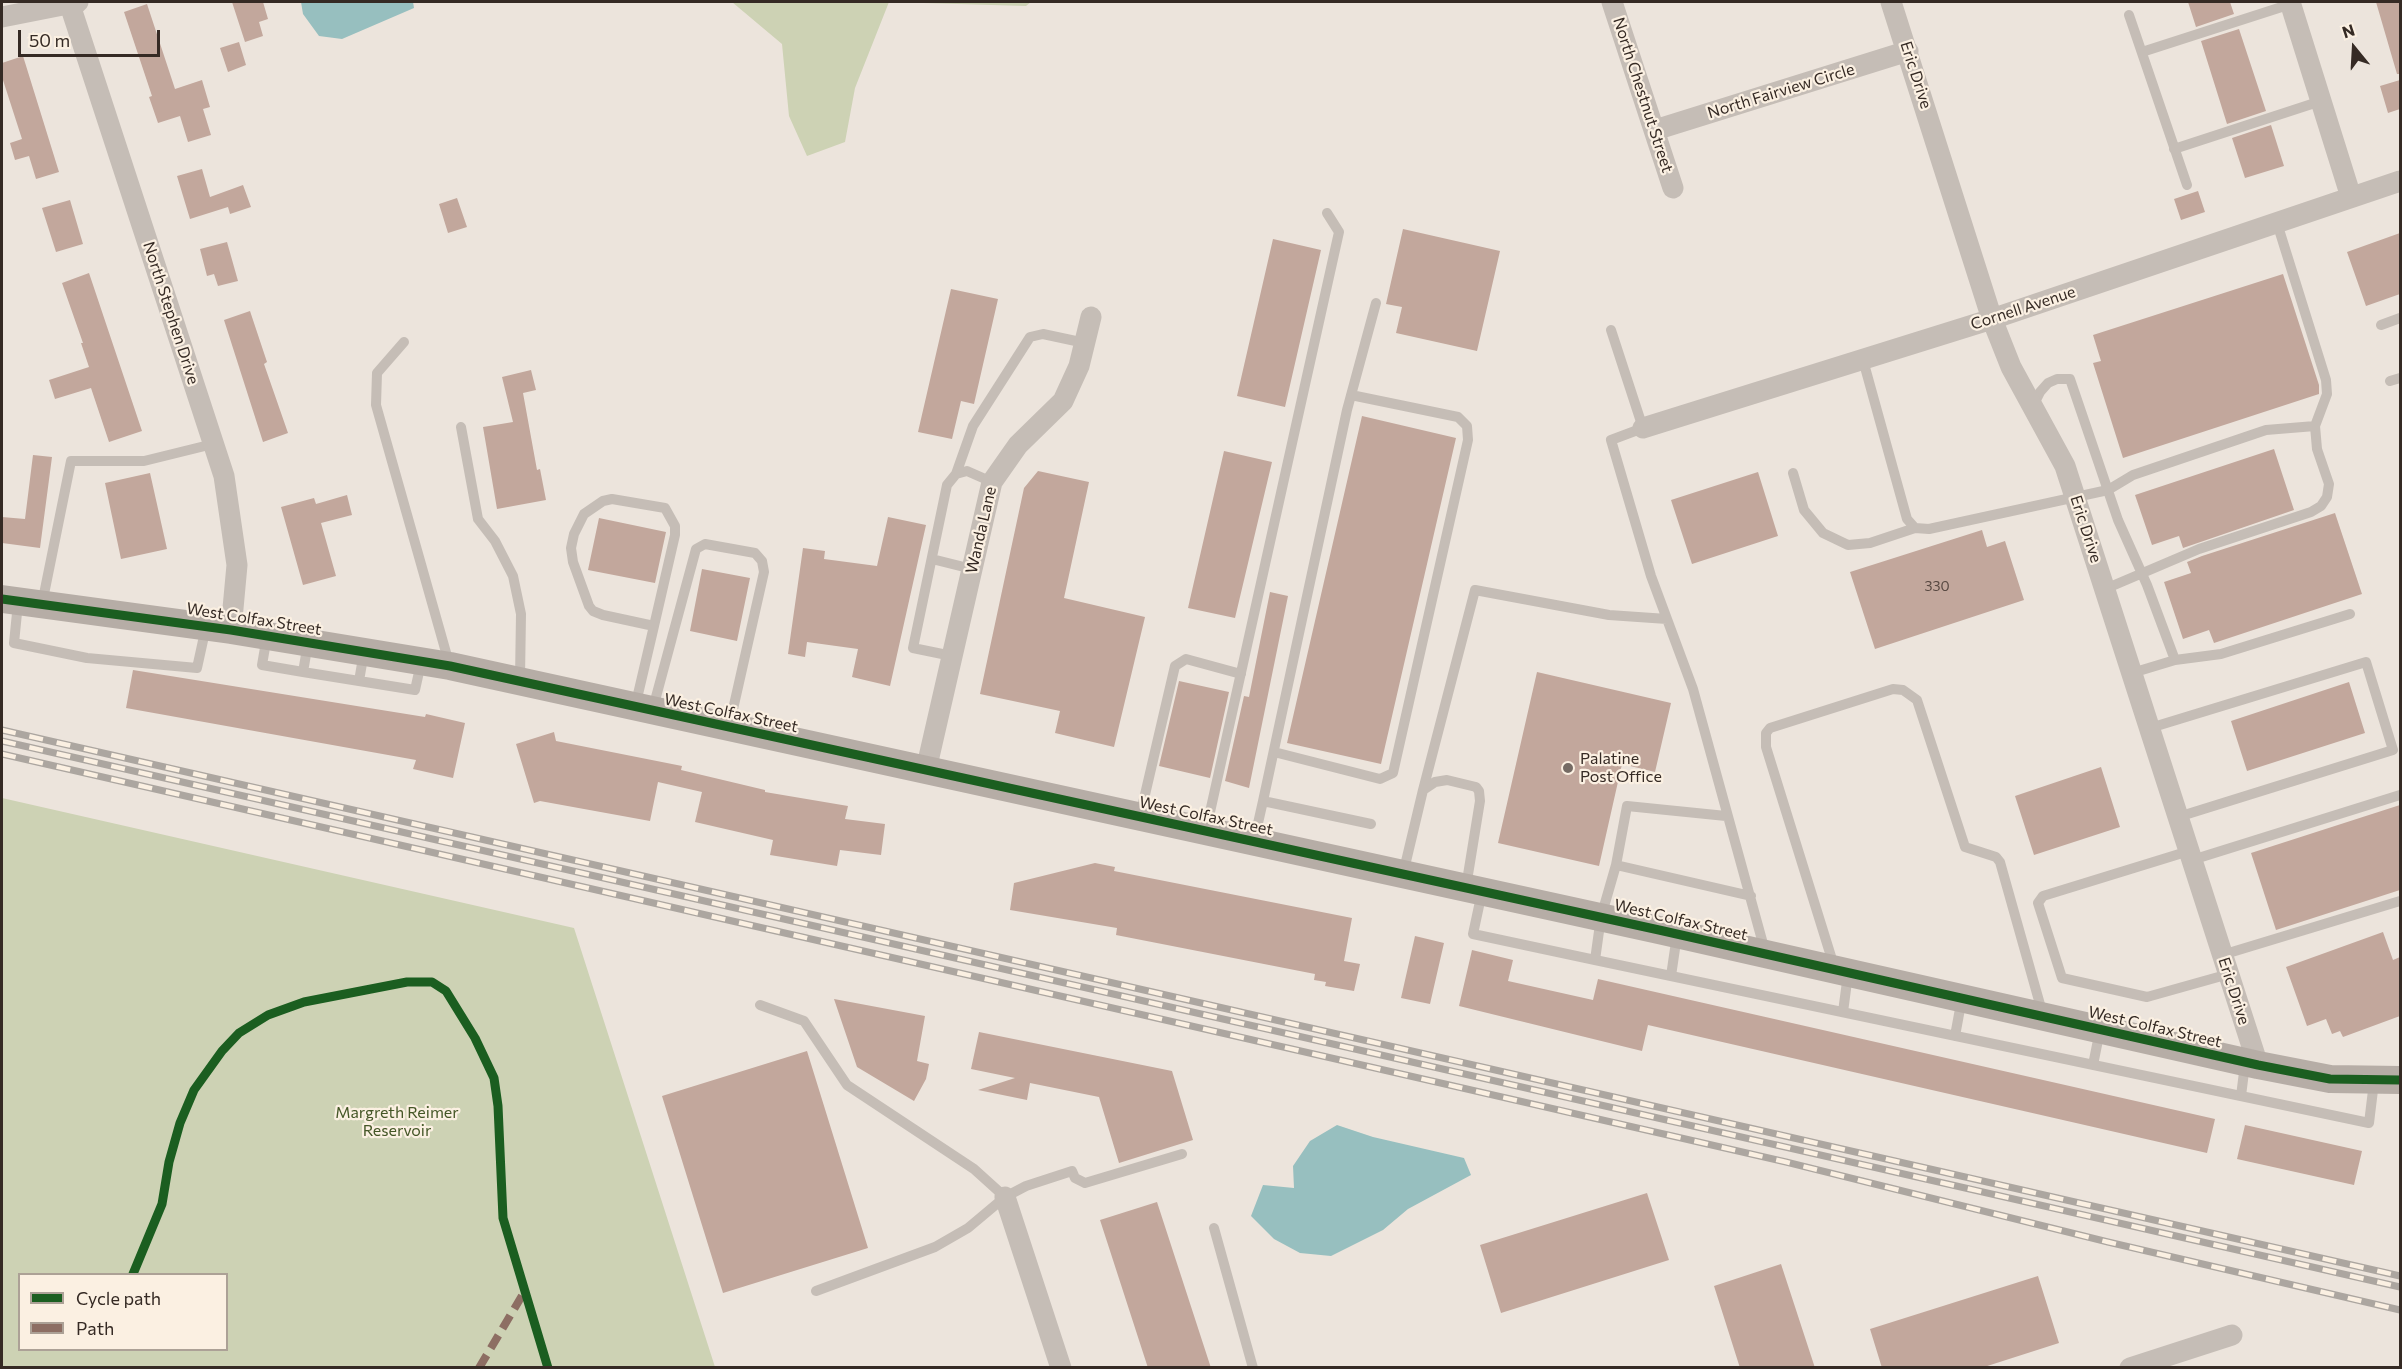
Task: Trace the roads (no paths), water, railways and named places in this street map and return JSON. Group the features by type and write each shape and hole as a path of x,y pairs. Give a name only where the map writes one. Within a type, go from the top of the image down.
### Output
{"street":[{"path":"2,17 72,2"},
{"name":"North Stephen Drive","path":"72,2 224,476 237,565 218,628"},
{"name":"North Chestnut Street","path":"1612,2 1673,188"},
{"name":"Eric Drive","path":"1891,2 1992,318 2011,367 2065,466 2075,495 2226,965 2252,1064"},
{"path":"2290,3 2351,197"},
{"name":"North Fairview Circle","path":"1655,130 1908,51"},
{"name":"Cornell Avenue","path":"1643,428 1992,318 2400,181"},
{"name":"Wanda Lane","path":"926,770 992,482 1018,445 1063,401 1080,366 1090,317"},
{"name":"West Colfax Street","path":"21,602 218,628 450,666 1601,917 2252,1064 2330,1079 2387,1081"},
{"path":"1005,1197 1061,1368"},
{"path":"2130,1368 2232,1335"}],"lane":[{"path":"2142,52 2290,3"},
{"path":"2129,15 2187,185"},
{"path":"2174,149 2321,101"},
{"path":"1206,831 1339,232 1327,213"},
{"path":"2105,589 2199,549 2311,512 2321,506 2327,497 2329,484 2318,449 2314,426 2326,394 2326,380 2277,223"},
{"path":"1254,841 1351,395 1376,303"},
{"path":"2381,325 2400,318"},
{"path":"1611,330 1643,428 1611,440 1651,576 1693,689 1726,816 1766,954"},
{"path":"952,656 914,648 947,485 956,474 974,426 1030,337 1043,334 1085,343"},
{"path":"404,342 377,373 376,405 450,666"},
{"path":"1863,360 1908,519 1915,528"},
{"path":"2033,406 2048,383 2057,379 2070,379 2108,490 2175,660"},
{"path":"1274,752 1380,779 1393,773 1468,440 1467,426 1458,417 1351,395"},
{"path":"1792,473 1804,510 1823,533 1848,545 1870,543 1915,528 1929,529 2075,495 2108,490 2133,475 2266,430 2314,426"},
{"path":"461,427 477,519 495,542 513,576 521,614 520,682"},
{"path":"213,444 144,461 71,461 21,602 14,643 87,658 197,668 218,628"},
{"path":"956,474 967,471 992,482"},
{"path":"643,709 654,626 675,526 665,508 612,499 603,501 584,514 574,534 571,548 573,562 589,606 593,611 603,615 654,626"},
{"path":"643,709 696,549 705,544 755,553 762,561 764,572 729,728"},
{"path":"932,559 972,569"},
{"path":"1402,874 1475,590 1609,615 1667,619"},
{"path":"2132,673 2175,660 2221,654 2350,614"},
{"path":"267,636 262,665 303,672 415,690 421,662"},
{"path":"303,672 308,643"},
{"path":"358,681 364,652"},
{"path":"1140,817 1174,666 1186,659 1241,674"},
{"path":"2150,728 2367,662 2393,750 2178,817"},
{"path":"1843,1012 1841,971 1766,747 1766,733 1770,728 1893,689 1903,690 1917,700 1965,846 1996,857 2000,862 2043,1017"},
{"path":"1423,790 1435,782 1447,780 1476,787 1479,791 1473,934 2369,1123 2387,1081"},
{"path":"2400,795 2043,896 2038,903 2062,978 2147,997 2226,965 2400,901"},
{"path":"1263,801 1371,824"},
{"path":"1595,960 1601,917 1616,865 1627,806 1726,816"},
{"path":"1616,865 1751,896"},
{"path":"1671,976 1677,934"},
{"path":"1955,1036 1962,998"},
{"path":"760,1005 804,1021 847,1085 974,1168 1005,1197"},
{"path":"2093,1065 2100,1029"},
{"path":"2241,1096 2252,1064"},
{"path":"816,1291 935,1247 968,1228 1005,1197 1026,1186 1072,1171 1075,1178 1084,1183 1182,1154"},
{"path":"1214,1228 1253,1368"}],"water":[{"path":"301,2 413,2 414,8 342,39 319,36 303,14"},
{"path":"1337,1125 1373,1137 1464,1158 1471,1175 1408,1209 1383,1230 1331,1256 1300,1253 1274,1239 1251,1216 1263,1185 1294,1188 1293,1166 1310,1141"}],"railway":[{"path":"2,730 2400,1276"},
{"path":"2,741 2400,1287"},
{"path":"2,754 1786,1162 2108,1242 2400,1310"}],"place":[{"name":"Palatine Post Office","path":"1568,768"}],"park label":[{"name":"Margreth Reimer Reservoir","path":"397,1122"}]}
